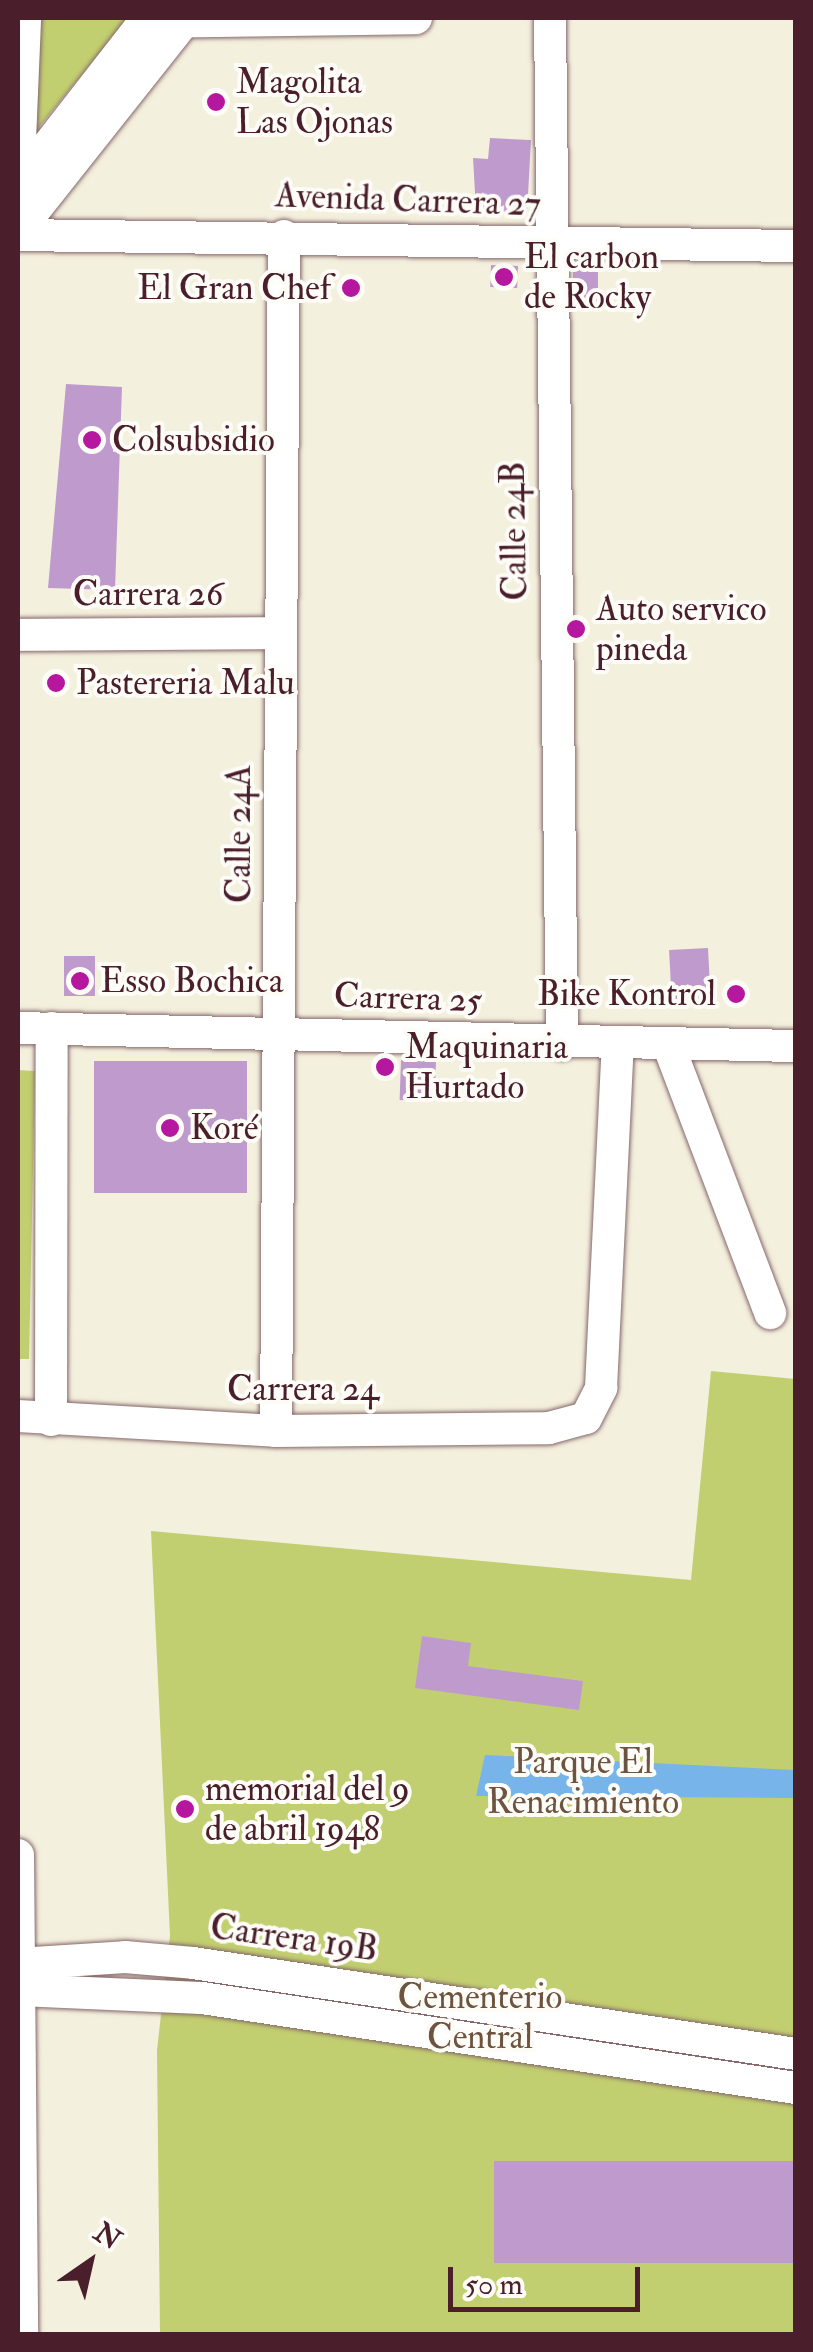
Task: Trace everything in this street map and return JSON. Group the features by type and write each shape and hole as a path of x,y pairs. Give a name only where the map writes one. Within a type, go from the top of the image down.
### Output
{"street":[{"path":"18,200 25,18"},
{"path":"18,183 145,20 416,18"},
{"name":"Calle 24B","path":"550,18 562,1044"},
{"path":"18,233 186,19"},
{"name":"Avenida Carrera 27","path":"18,233 796,246"},
{"name":"Calle 24A","path":"276,1431 278,633 284,236"},
{"name":"Carrera 26","path":"18,635 278,633"},
{"name":"Carrera 25","path":"18,1028 280,1032 562,1044 796,1046"},
{"path":"51,1420 52,1028"},
{"name":"Carrera 24","path":"18,1416 276,1431 548,1428 586,1418 602,1388 618,1044"},
{"path":"668,1044 770,1314"},
{"path":"18,1856 20,2327"},
{"name":"Carrera 19B","path":"18,1977 125,1956 194,1963 796,2054"},
{"name":"Carrera 19B","path":"18,1977 202,1998 796,2088"}],"green space":[{"path":"36,18 128,18 35,132"},
{"path":"18,1070 35,1071 29,1359 18,1359"},
{"name":"Cementerio Central","path":"711,1371 795,1379 795,2334 160,2334 157,2050 170,1936 151,1531 691,1580"}],"water":[{"path":"485,1755 795,1770 795,1798 476,1796"}],"building":[{"path":"490,138 531,140 527,213 476,210 473,158 488,159"},
{"name":"El carbon de Rocky","path":"491,265 518,266 517,288 490,287"},
{"path":"573,265 598,265 598,303 573,303"},
{"name":"Colsubsidio","path":"66,384 122,387 115,590 48,588"},
{"path":"708,948 711,1001 672,1003 669,950"},
{"name":"Esso Bochica","path":"64,956 95,956 95,996 64,996"},
{"path":"401,1060 436,1061 435,1101 400,1100"},
{"name":"Koré","path":"94,1061 247,1061 247,1193 94,1193"},
{"path":"422,1636 471,1643 468,1666 583,1681 579,1710 415,1688"},
{"path":"494,2161 796,2161 796,2263 494,2263"}],"place":[{"name":"Magolita Las Ojonas","path":"216,102"},
{"name":"El carbon de Rocky","path":"504,277"},
{"name":"El Gran Chef","path":"351,288"},
{"name":"Colsubsidio","path":"92,440"},
{"name":"Auto servico pineda","path":"576,629"},
{"name":"Pastereria Malu","path":"56,683"},
{"name":"Esso Bochica","path":"80,981"},
{"name":"Bike Kontrol","path":"736,994"},
{"name":"Maquinaria Hurtado","path":"385,1067"},
{"name":"Koré","path":"170,1128"},
{"name":"memorial del 9 de abril 1948","path":"185,1809"}],"park label":[{"name":"Parque El Renacimiento","path":"583,1782"}]}
